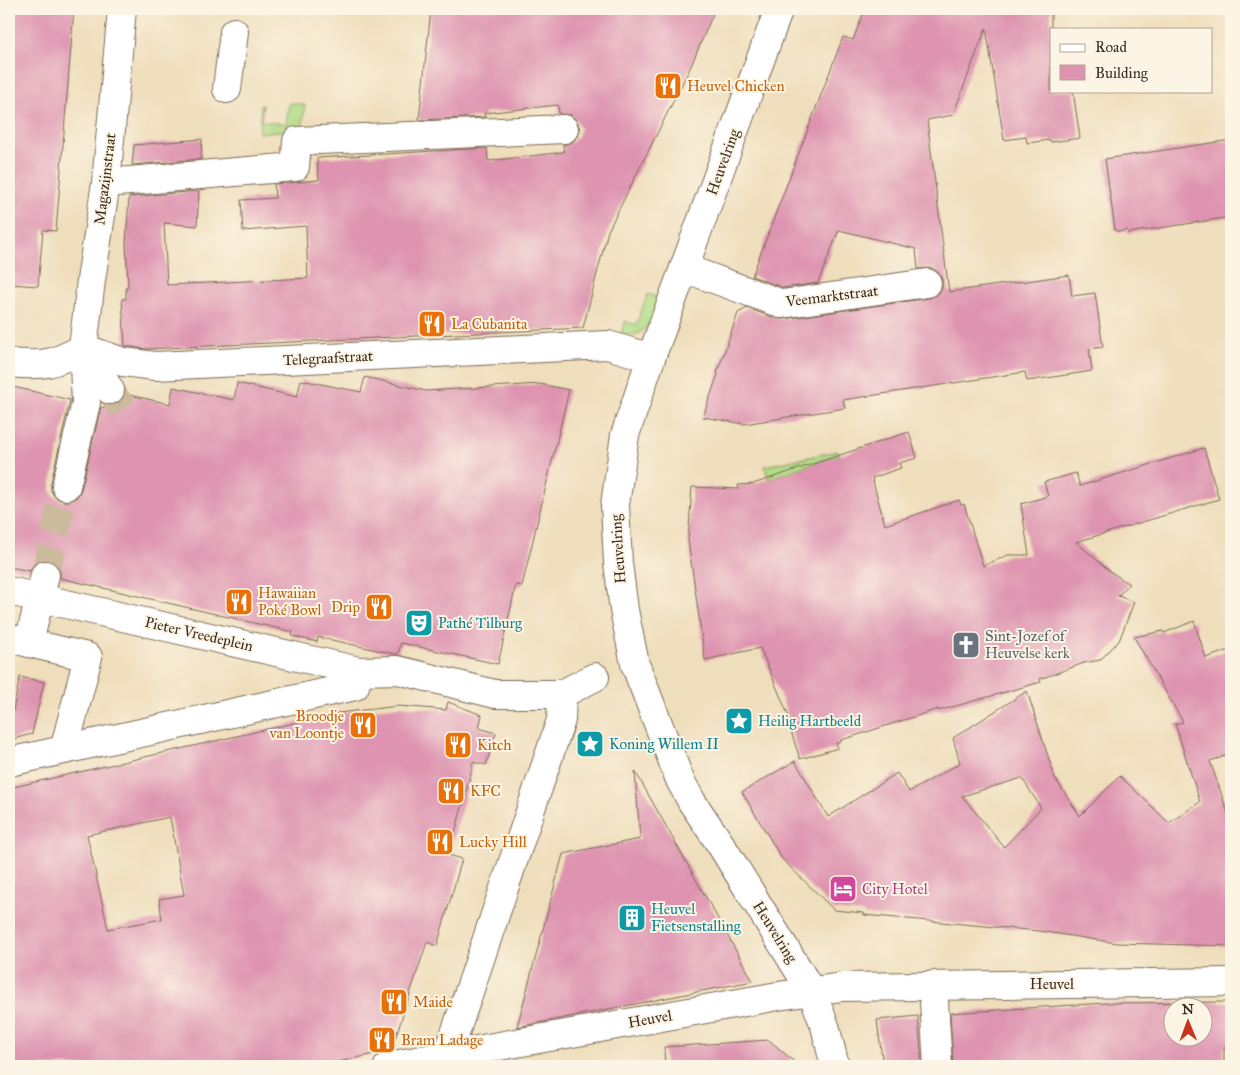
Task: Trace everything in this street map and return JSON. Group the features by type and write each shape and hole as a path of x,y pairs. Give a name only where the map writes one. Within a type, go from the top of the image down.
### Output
{"street":[{"name":"Magazijnstraat","path":"83,348 106,183 122,9"},
{"name":"Heuvelring","path":"779,9 651,358 626,435 615,505 618,563 624,610 636,664 680,780 812,992 835,1066"},
{"path":"227,89 234,32"},
{"path":"106,183 295,167 298,141 564,129"},
{"name":"Veemarktstraat","path":"684,268 782,304 927,283"},
{"name":"Telegraafstraat","path":"83,348 123,362 155,366 608,345 651,358"},
{"path":"9,363 35,365 60,361 83,348"},
{"path":"83,348 110,390"},
{"path":"66,486 86,403 83,348"},
{"path":"42,586 19,641 88,656 64,750"},
{"name":"Pieter Vreedeplein","path":"9,591 42,586 359,671 398,670 495,694 562,694"},
{"path":"9,762 355,686 359,671"},
{"path":"448,1054 560,720 562,694 595,677"},
{"name":"Heuvel","path":"388,1066 448,1054 496,1056 784,996 842,987 1231,982"},
{"path":"933,985 938,1066"}],"green space":[{"path":"289,103 305,105 302,129 259,133 261,106 259,106 263,105 261,121 286,124"},
{"path":"648,294 661,298 647,326 637,334 621,333 625,321 636,325"},
{"path":"838,451 840,454 768,479 765,466"}],"building":[{"path":"9,9 74,9 56,231 43,230 38,286 9,284"},
{"path":"431,9 715,9 691,66 608,231 583,328 145,349 125,346 122,299 126,299 126,287 128,287 126,243 129,197 199,191 197,226 164,223 167,285 308,278 306,226 243,231 241,200 275,198 274,184 319,180 317,158 487,148 488,161 564,152 563,145 572,142 578,137 580,129 577,121 571,115 559,114 558,105 484,113 485,117 419,120"},
{"path":"865,9 1051,9 1050,92 1073,92 1080,138 1027,143 1026,137 1004,140 986,28 953,115 927,120 949,292 1069,275 1072,296 1095,293 1103,347 1089,349 1092,371 1027,381 1025,372 843,400 845,408 744,424 703,417 738,313 747,308 777,319 784,319 929,298 937,295 942,288 942,280 939,273 932,268 918,269 916,249 839,230 818,283 784,288 752,276 843,37 853,40"},
{"path":"202,139 201,159 132,165 134,145"},
{"path":"1231,140 1231,217 1128,233 1127,230 1118,232 1115,230 1105,159"},
{"path":"365,377 426,391 540,384 569,390 522,586 516,585 498,664 401,643 398,654 395,654 318,637 317,642 292,636 293,632 60,578 60,570 56,564 48,560 40,560 34,564 30,571 9,567 9,386 70,400 51,483 51,491 55,497 63,501 71,501 77,497 81,490 101,407 105,408 106,405 111,406 118,403 124,398 125,394 170,404 173,387 234,400 237,383 297,397 301,380 361,392"},
{"path":"909,432 917,458 899,463 901,468 872,478 885,525 959,500 961,505 964,504 983,566 1008,555 1029,555 1021,504 1048,496 1044,482 1076,473 1080,486 1204,448 1219,499 1076,542 1111,572 1129,584 1118,596 1134,602 1119,641 1100,660 1084,663 1040,679 1041,682 938,711 938,709 841,740 841,742 836,743 838,748 800,759 789,725 792,724 760,648 705,660 688,540 692,487 739,489 738,485 753,484"},
{"path":"1194,621 1206,658 1231,649 1231,754 1210,761 1231,822 1231,946 1117,943 1039,931 864,915 864,913 834,910 782,859 742,792 795,761 828,817 897,773 909,792 960,763 953,738 1027,691 1055,778 1080,816 1120,776 1169,823 1200,802 1175,724 1183,722 1134,637 1163,631 1164,633","holes":["1022,778 1041,808 1004,847 962,796"]},
{"path":"20,677 44,682 32,734 9,740 9,729"},
{"path":"448,702 482,715 479,728 496,733 486,765 473,762 449,855 462,859 437,946 427,942 394,1042 379,1053 320,1066 9,1066 9,788 338,713 399,706 446,710","holes":["170,817 184,895 159,899 162,919 108,929 87,835"]},
{"name":"Heuvel Fietsenstalling","path":"635,771 753,981 517,1027 563,854 640,839"},
{"path":"1212,1002 1231,1002 1231,1047 1224,1047 1224,1066 953,1066 950,1013 1105,1003 1162,1003 1162,1048 1212,1048"},
{"path":"918,1016 922,1066 883,1066 877,1020"},
{"path":"769,1040 799,1066 665,1066 664,1047"}],"tunnel":[{"path":"110,390 123,409"},
{"path":"45,575 66,486"}],"place":[{"name":"Heuvel Chicken","path":"668,86"},
{"name":"La Cubanita","path":"432,324"},
{"name":"Hawaiian Poké Bowl","path":"239,602"},
{"name":"Drip","path":"379,607"},
{"name":"Pathé Tilburg","path":"419,623"},
{"name":"Sint-Jozef of Heuvelse kerk","path":"966,645"},
{"name":"Heilig Hartbeeld","path":"739,721"},
{"name":"Broodje van Loontje","path":"363,725"},
{"name":"Koning Willem II","path":"590,744"},
{"name":"Kitch","path":"458,745"},
{"name":"KFC","path":"451,791"},
{"name":"Lucky Hill","path":"440,842"},
{"name":"City Hotel","path":"843,889"},
{"name":"Heuvel Fietsenstalling","path":"632,918"},
{"name":"Maide","path":"394,1002"},
{"name":"Bram Ladage","path":"382,1040"}]}
